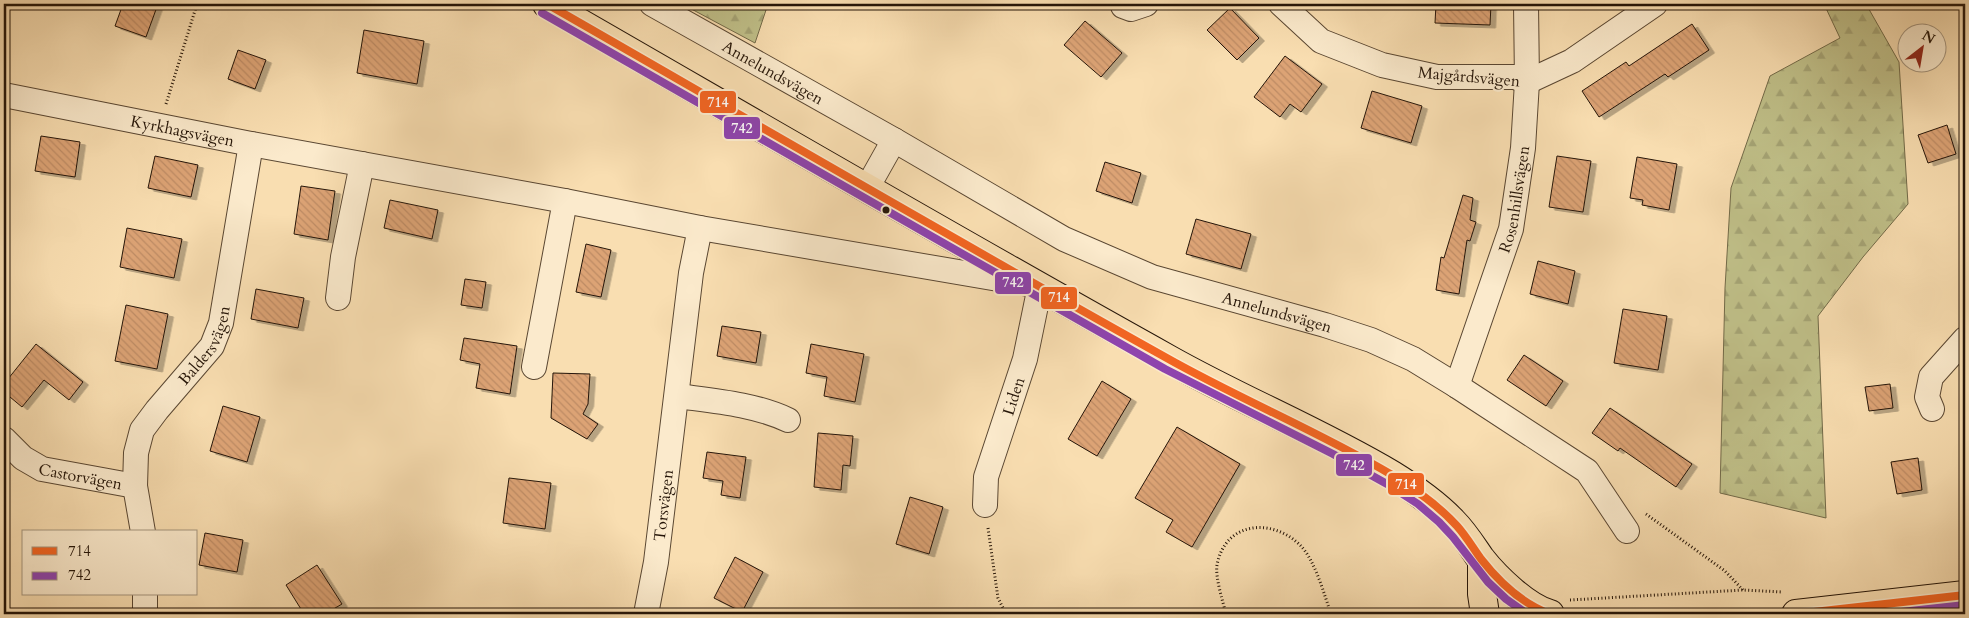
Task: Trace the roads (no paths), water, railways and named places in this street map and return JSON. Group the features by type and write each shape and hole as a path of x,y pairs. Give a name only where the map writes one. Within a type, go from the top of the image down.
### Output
{"main road":[{"path":"547,4 1173,362 1286,418 1403,481 1450,519 1469,539 1482,560 1527,602 1544,612 1558,607"},
{"path":"1482,560 1484,612"},
{"path":"1794,604 1965,595"}],"street":[{"name":"Annelundsvägen","path":"652,4 1072,243 1152,277 1325,324 1371,340 1413,359 1587,471 1627,531"},
{"name":"Majgårdsvägen","path":"1282,4 1321,41 1382,66 1437,77 1515,77 1527,82 1572,61 1655,4"},
{"name":"Rosenhillsvägen","path":"1457,386 1510,229 1523,148 1527,82 1526,4"},
{"name":"Kyrkhagsvägen","path":"4,95 252,144 700,228 1040,286"},
{"path":"867,188 894,140"},
{"name":"Baldersvägen","path":"143,530 135,486 136,453 142,430 212,346 221,323 252,144"},
{"path":"338,298 343,257 362,164"},
{"path":"534,367 564,201"},
{"name":"Torsvägen","path":"646,614 656,562 678,396 691,273 700,228"},
{"name":"Liden","path":"985,505 986,476 1025,359 1040,286"},
{"path":"1932,409 1927,397 1932,377 1965,339"},
{"path":"678,396 770,412 788,420"},
{"name":"Castorvägen","path":"4,440 23,458 42,468 135,486"},
{"path":"145,596 145,614"}]}
